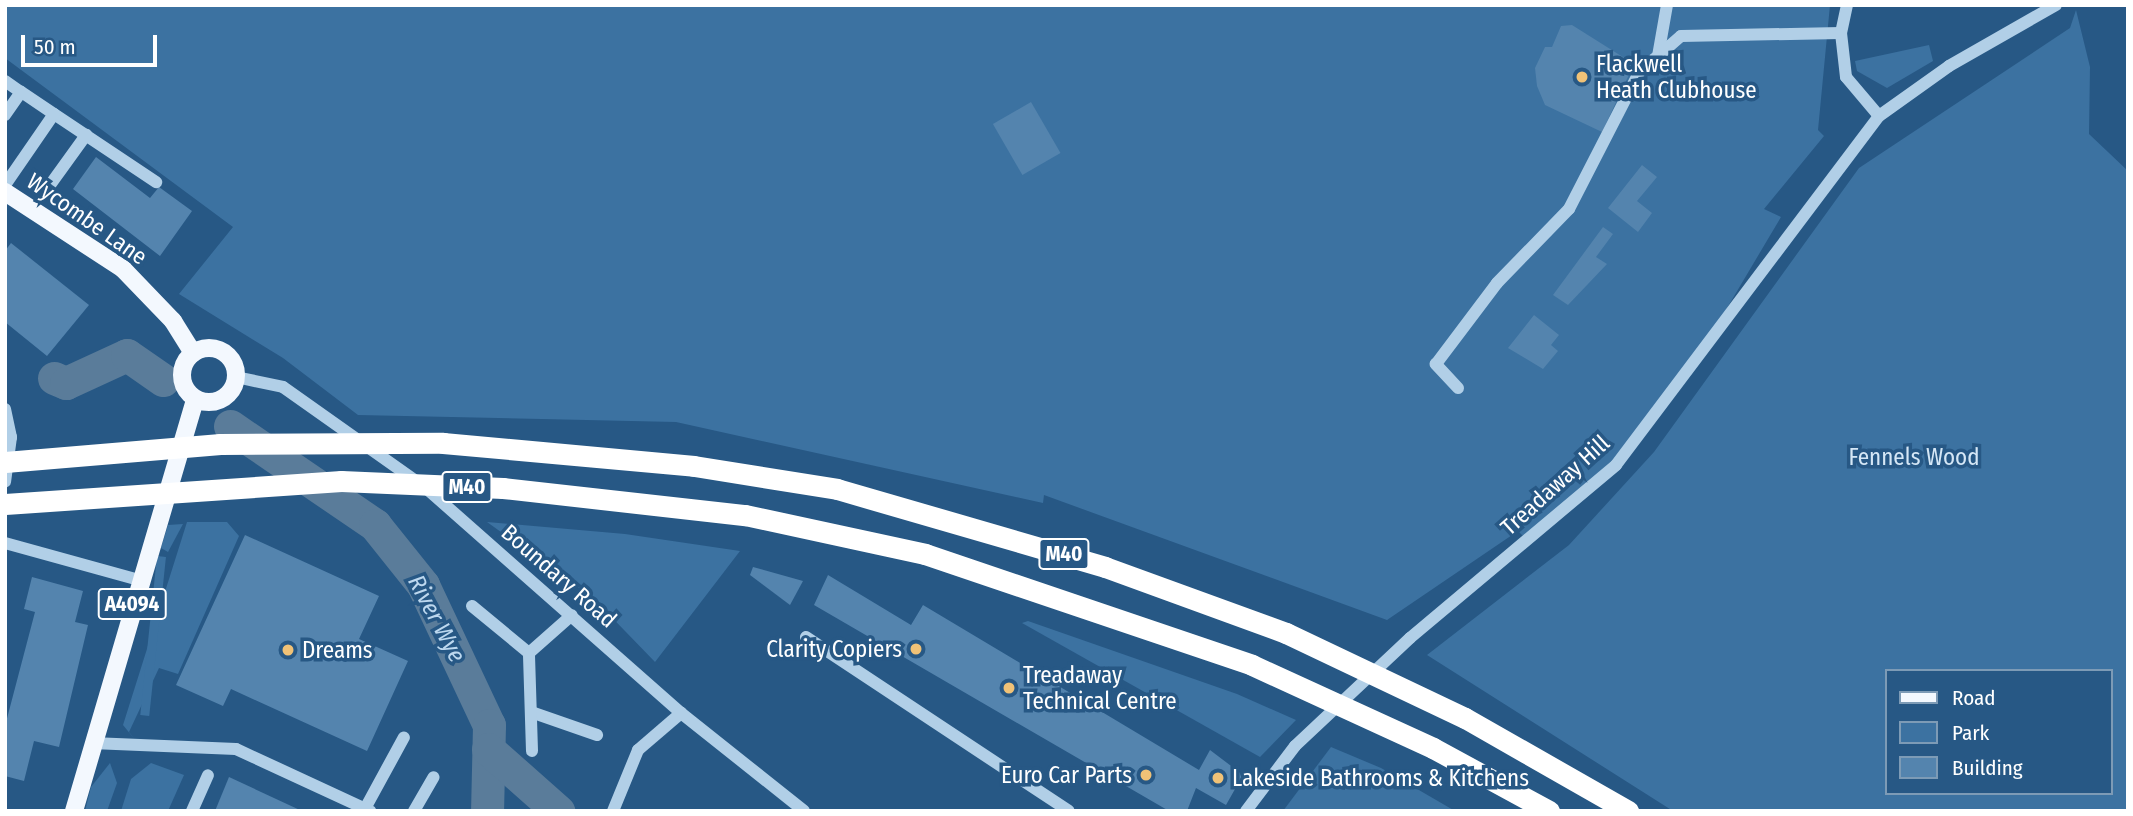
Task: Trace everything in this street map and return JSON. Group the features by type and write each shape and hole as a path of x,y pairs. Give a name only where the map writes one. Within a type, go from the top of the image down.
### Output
{"highway":[{"name":"M40","path":"5,461 233,443 443,443 681,465 837,489 1105,567 1286,633 1465,718 1628,811"},
{"name":"M40","path":"5,505 329,482 503,488 745,515 925,554 1252,665 1433,748 1549,811"}],"main road":[{"name":"Wycombe Lane","path":"5,192 123,268 173,321 193,353"},
{"path":"218,349 232,360 236,377 222,399 195,399 182,377 193,353 218,349"},
{"name":"A4094","path":"74,811 139,580 195,399"}],"street":[{"path":"1658,56 1667,5"},
{"path":"1847,5 1840,33 1846,77 1879,116"},
{"name":"Treadaway Hill","path":"1246,811 1295,746 1410,638 1616,465 1879,116 1908,92 2056,5"},
{"path":"1458,388 1436,363 1497,283 1569,209 1641,69 1681,36 1840,33"},
{"path":"5,81 156,182"},
{"path":"5,115 21,92"},
{"path":"5,185 54,114"},
{"path":"50,185 86,135"},
{"name":"Boundary Road","path":"236,377 283,387 405,474 572,615 681,713 804,811"},
{"path":"5,409 11,437 5,482"},
{"path":"5,542 139,580"},
{"path":"472,606 529,653 532,751"},
{"path":"529,653 572,615"},
{"path":"806,637 1069,811"},
{"path":"531,712 597,735"},
{"path":"613,811 638,750 681,713"},
{"path":"92,743 236,749 368,808 404,737"},
{"path":"192,811 208,775"},
{"path":"414,811 434,777"}],"green space":[{"path":"5,5 1830,5 1818,130 1824,136 1764,209 1781,217 1679,389 1625,450 1524,537 1518,531 1387,620 1044,495 1043,503 676,422 358,415 283,358 179,294 233,227 5,58"},
{"name":"Fennels Wood","path":"2076,10 2090,67 2089,134 2128,171 2128,811 1673,811 1427,655 1569,545 1654,452 1859,168 2070,28"},
{"path":"1929,45 1933,61 1887,88 1857,71 1855,61"},
{"path":"187,522 227,522 239,536 178,674 159,668 129,732 136,741 123,725"},
{"path":"487,522 625,534 740,551 655,662 594,599"},
{"path":"183,524 168,552 161,548 168,525"},
{"path":"157,556 166,557 149,716 140,715"},
{"path":"1028,621 1237,694 1296,720 1260,757 1022,623"},
{"path":"1331,747 1381,768 1455,811 1283,811"},
{"path":"110,763 117,783 107,811 85,811 91,787"},
{"path":"151,763 184,775 168,811 121,811 131,779"}],"building":[{"name":"Flackwell Heath Clubhouse","path":"1572,25 1634,64 1602,132 1545,105 1537,86 1535,68 1545,47 1552,47 1561,26"},
{"path":"1031,102 1060,153 1022,175 993,124"},
{"path":"96,157 150,198 159,187 192,211 160,256 73,189"},
{"path":"1642,165 1657,177 1637,201 1652,213 1638,232 1608,208"},
{"path":"1603,227 1613,234 1596,257 1607,264 1568,305 1553,295"},
{"path":"11,243 89,305 47,356 5,322 5,251"},
{"path":"1534,315 1559,335 1551,345 1558,351 1543,369 1508,348"},
{"name":"Dreams","path":"245,535 379,596 359,639 408,661 367,751 231,689 223,706 176,685"},
{"path":"753,567 803,581 790,605 750,575"},
{"name":"Treadaway Technical Centre","path":"828,575 911,625 923,605 1199,770 1210,750 1243,775 1226,805 1196,788 1187,811 1169,811 814,605"},
{"path":"32,577 83,591 75,622 88,625 59,747 34,741 24,781 5,776 5,726 35,612 24,609"},
{"path":"229,777 302,811 215,811"}],"waterway":[{"name":"River Wye","path":"54,378 66,383 127,355 163,380"},
{"name":"River Wye","path":"230,426 375,525 423,585 489,725 487,811"},
{"path":"488,749 558,811"}],"place":[{"name":"Flackwell Heath Clubhouse","path":"1582,77"},
{"name":"Clarity Copiers","path":"916,649"},
{"name":"Dreams","path":"288,650"},
{"name":"Treadaway Technical Centre","path":"1009,688"},
{"name":"Euro Car Parts","path":"1146,775"},
{"name":"Lakeside Bathrooms & Kitchens","path":"1218,778"}]}
